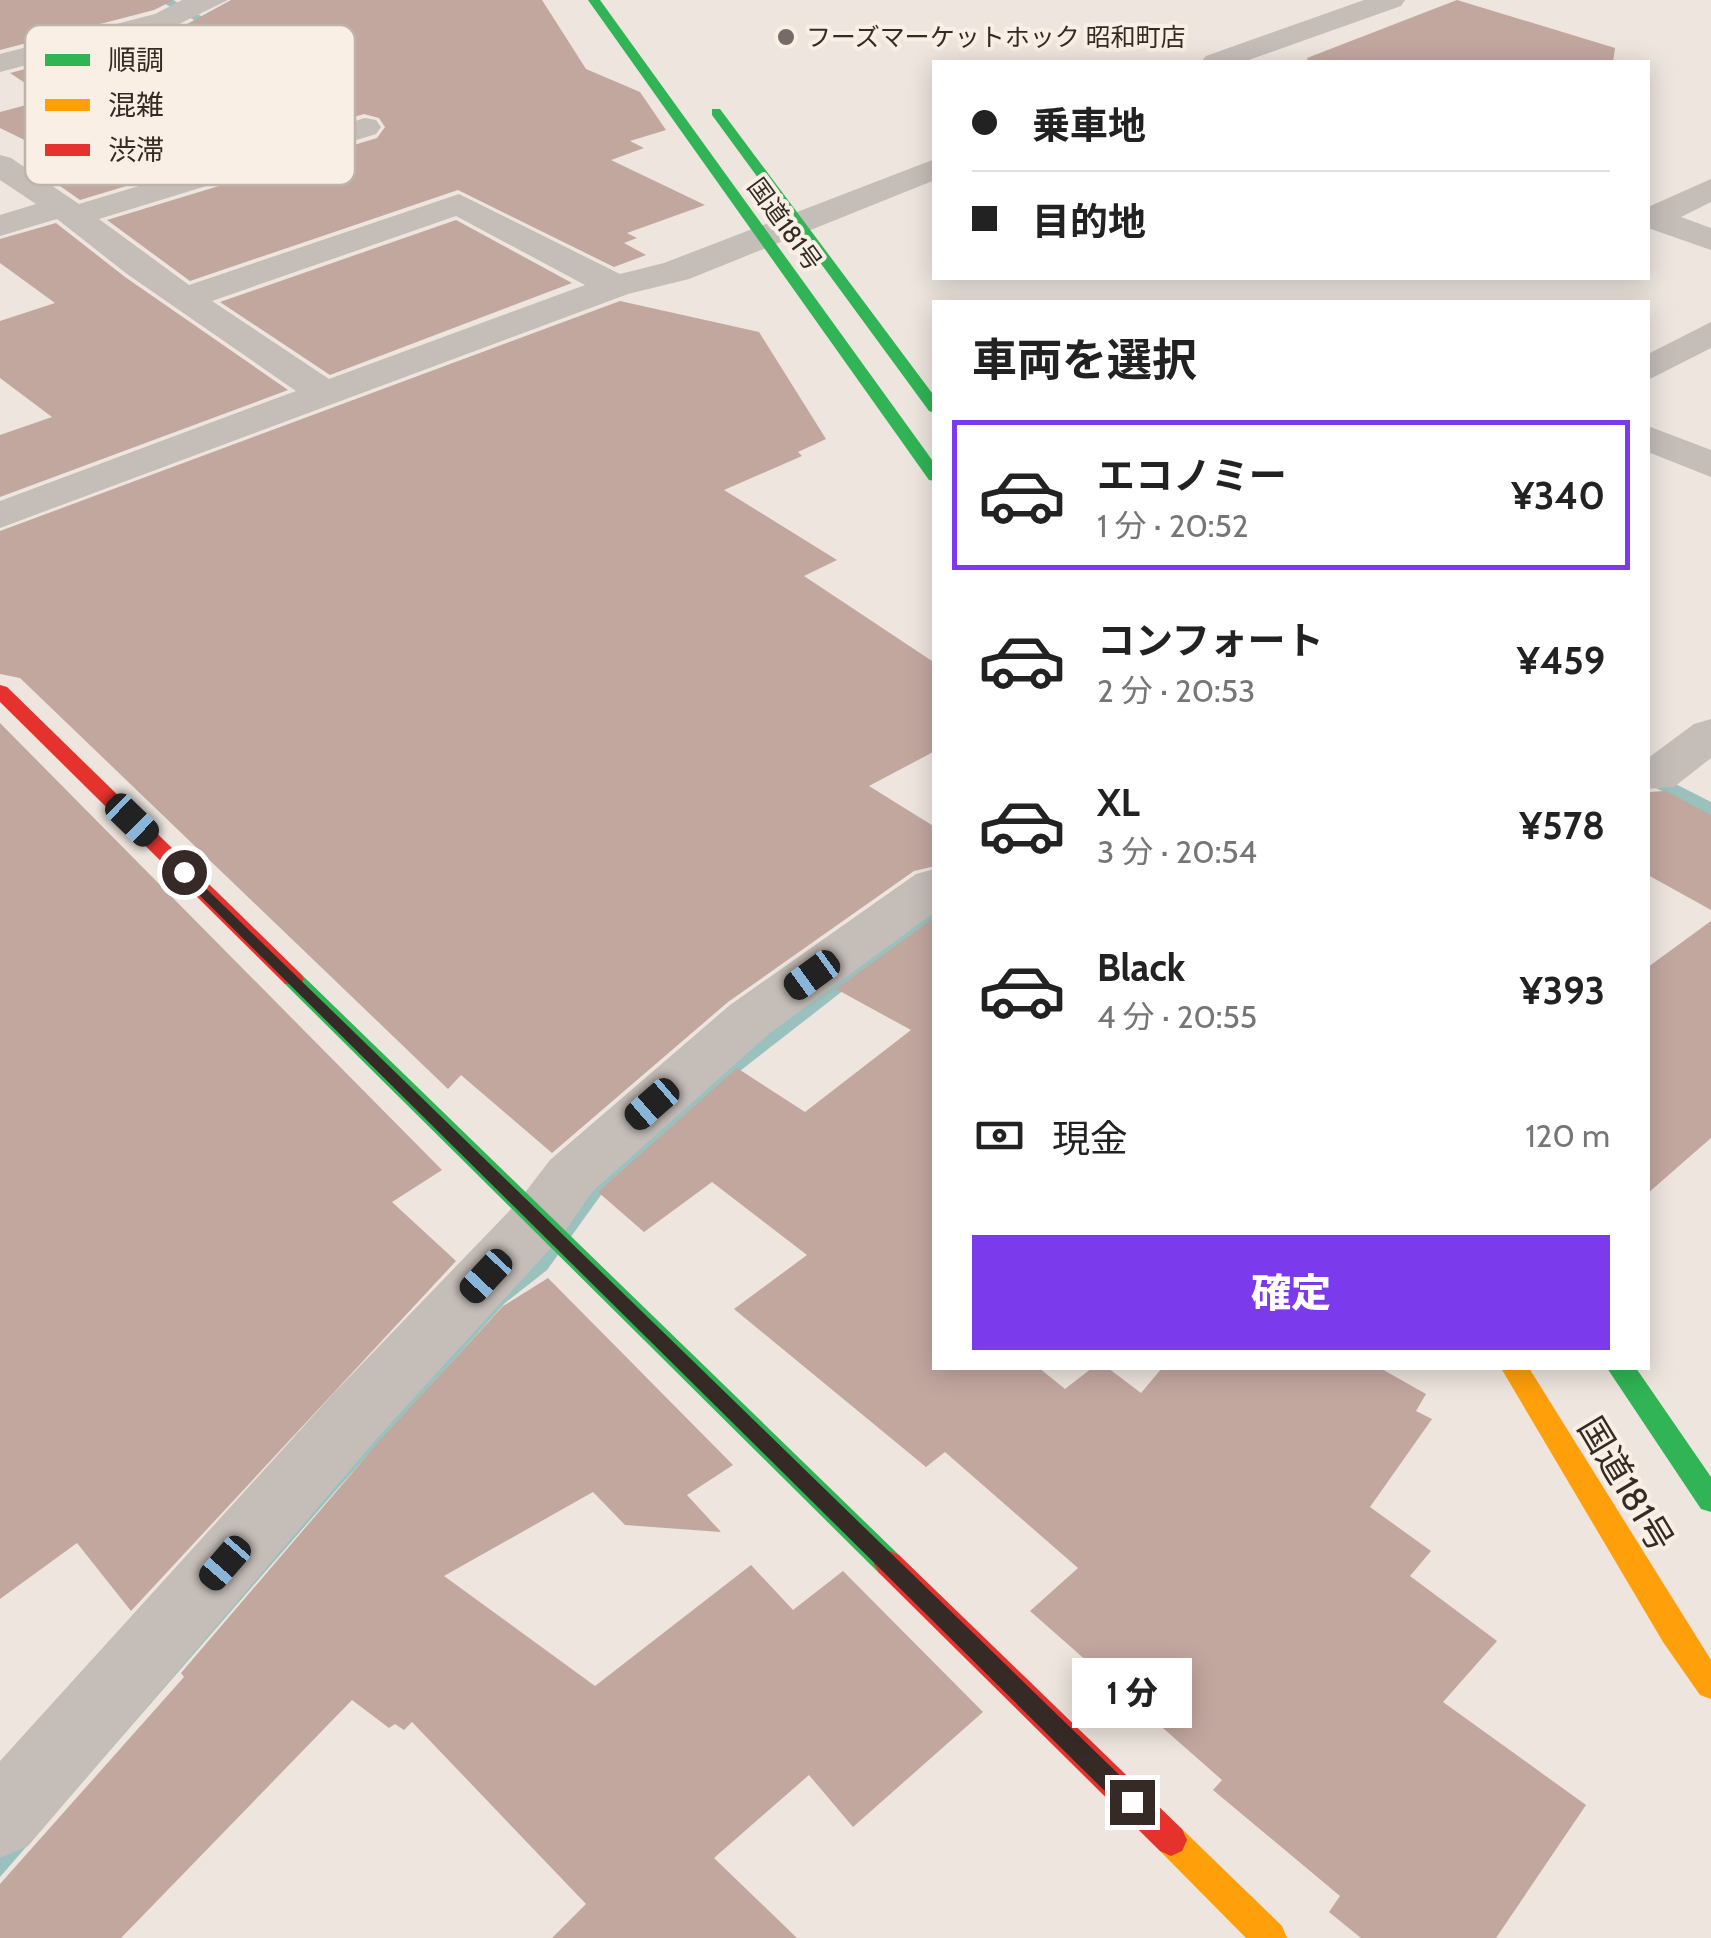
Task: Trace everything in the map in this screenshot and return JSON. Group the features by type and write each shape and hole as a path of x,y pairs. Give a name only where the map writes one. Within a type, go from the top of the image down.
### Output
{"main road":[{"name":"国道181号","path":"594,0 760,238 932,472"},
{"name":"国道181号","path":"699,90 932,404"},
{"path":"0,691 1270,1938"},
{"name":"国道181号","path":"1516,1370 1674,1632 1711,1686"},
{"name":"国道181号","path":"1623,1370 1711,1500"}],"street":[{"path":"146,25 214,0"},
{"path":"1222,60 1391,0"},
{"path":"0,63 25,56"},
{"path":"355,130 365,127"},
{"path":"0,165 25,182"},
{"path":"0,514 615,286 676,271 932,170"},
{"path":"29,185 325,394"},
{"path":"0,226 68,212 162,185"},
{"path":"1650,218 1711,188"},
{"path":"185,298 459,204 615,286"},
{"path":"1650,218 1711,240"},
{"path":"1650,368 1711,332"},
{"path":"1650,439 1711,465"},
{"path":"1656,776 1711,734"},
{"path":"0,1819 356,1416 539,1220 571,1176 750,1020 932,888"}],"water":[{"path":"932,902 932,921 740,1071 606,1188 547,1270 505,1303 339,1487 0,1877 0,1849 325,1471 688,1091"}],"building":[{"path":"0,0 174,0 154,10 96,25 25,25 25,44 0,50"},
{"path":"231,0 542,0 586,69 640,92 666,130 630,141 644,148 611,160 705,205 627,233 637,238 624,243 646,255 614,267 458,190 190,281 107,220 222,185 355,185 355,145 377,138 385,127 379,118 364,114 355,117 355,25 185,25"},
{"path":"1457,0 1615,48 1613,60 1307,58"},
{"path":"25,69 25,83 10,73"},
{"path":"25,105 25,140 0,128 0,112"},
{"path":"63,185 130,185 80,200 60,186"},
{"path":"456,220 572,283 330,375 220,302"},
{"path":"56,223 125,277 288,390 0,497 0,435 52,417 0,378 0,321 55,303 0,263 0,239"},
{"path":"620,301 759,332 826,439 798,452 802,456 724,490 837,560 804,576 932,661 932,753 869,786 932,825 932,867 914,871 728,1002 552,1153 461,1075 448,1089 20,678 0,674 0,531"},
{"path":"0,723 442,1170 392,1202 456,1261 131,1611 77,1543 0,1599"},
{"path":"1666,791 1711,815 1711,910 1650,876 1650,792"},
{"path":"932,919 932,1370 1041,1370 1065,1389 1089,1370 1111,1370 1141,1393 1160,1370 1384,1370 1426,1394 1416,1411 1432,1419 1370,1507 1431,1551 1410,1576 1497,1641 1443,1702 1586,1805 1496,1938 1361,1938 1329,1912 1340,1896 1213,1790 1222,1780 1030,1611 1078,1568 945,1452 926,1467 734,1309 807,1255 712,1182 644,1232 598,1192 737,1068 805,1112 911,1030 836,989"},
{"path":"1711,921 1711,1138 1650,1191 1650,966"},
{"path":"548,1278 733,1465 687,1495 721,1532 625,1525 593,1492 444,1576 595,1686 751,1565 793,1610 843,1571 983,1712 853,1827 809,1775 714,1858 797,1938 552,1938 586,1904 412,1722 404,1730 395,1724 389,1728 352,1700 121,1938 0,1938 0,1884 184,1677 181,1673 382,1438 503,1306"}],"waterway":[{"path":"164,0 210,25"},
{"path":"1650,777 1711,810"}],"traffic: fast":[{"path":"594,0 932,472"},
{"path":"716,112 932,404"},
{"path":"293,979 889,1564"},
{"path":"1622,1370 1711,1500"}],"traffic: slow":[{"path":"1516,1370 1674,1632 1711,1685"},
{"path":"1171,1840 1270,1938"}],"traffic: jam":[{"path":"0,691 293,979"},
{"path":"889,1564 1171,1840"}],"place":[{"name":"フーズマーケットホック 昭和町店","path":"786,37"}],"route":[{"path":"184,872 1132,1802"}]}
